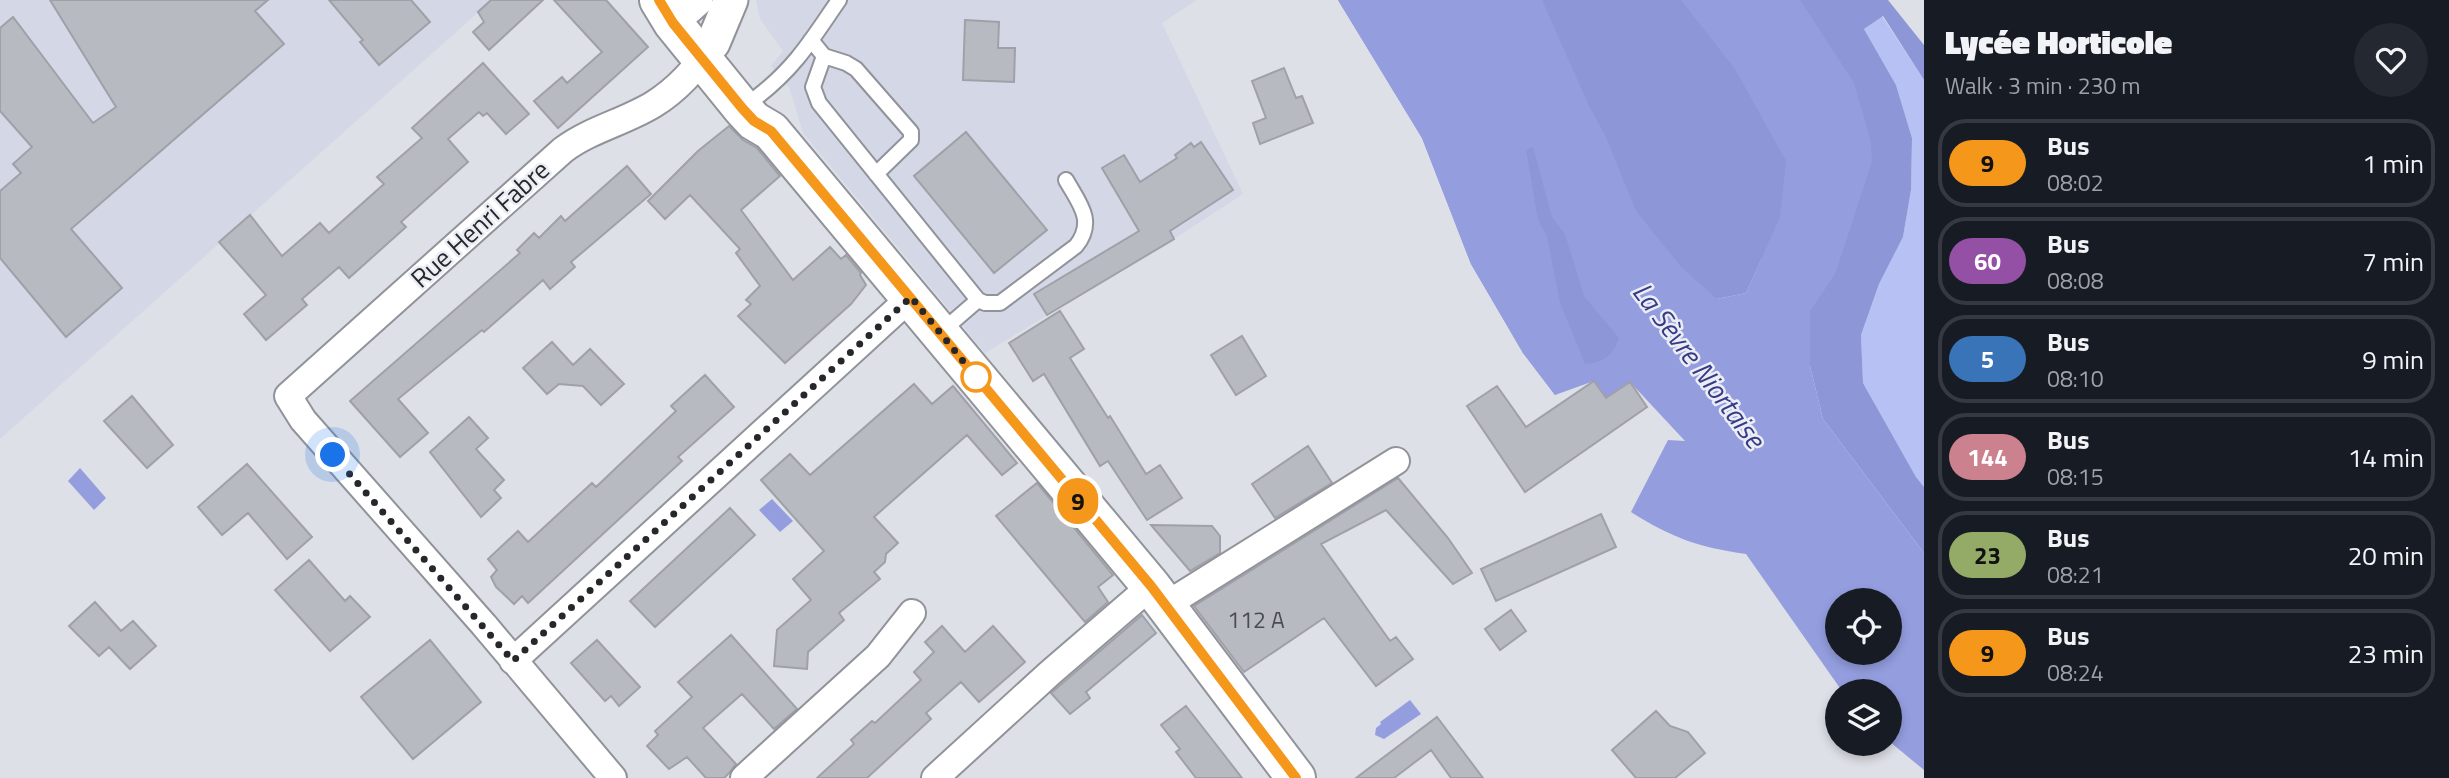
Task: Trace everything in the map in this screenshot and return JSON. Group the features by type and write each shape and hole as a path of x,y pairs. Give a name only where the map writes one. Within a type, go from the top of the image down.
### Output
{"main road":[{"path":"688,28 742,108 754,121 764,114 940,333 1158,596 1296,778"}],"street":[{"path":"688,28 731,0"},
{"name":"Rue Henri Fabre","path":"513,661 303,420 288,396 563,150 579,138 651,106 669,94 688,28"},
{"path":"613,778 513,661 911,297"},
{"path":"935,778 1050,673 1158,596 1395,461"},
{"path":"744,778 878,656 912,612"}],"lane":[{"path":"764,114 781,78 796,62 839,0"},
{"path":"811,40 824,56 846,62 856,69 911,132 911,140 876,174"},
{"path":"824,56 813,88 815,96 978,300 1000,303 1076,246 1085,235 1087,223 1083,210 1066,180"},
{"path":"940,333 978,300"}],"shaded area":[{"path":"0,0 492,0 0,439"},
{"path":"756,0 1197,0 1162,23 1243,194 1174,239 985,353 803,133 789,87 771,66 783,51 760,19"},
{"path":"1338,0 1888,0 1924,45 1924,80 1883,16 1864,29 1896,85 1912,138 1911,190 1903,237 1879,284 1861,335 1863,383 1924,487 1924,553 1823,419 1810,366 1810,311 1761,260 1746,293 1717,299 1580,373 1555,395 1523,353 1471,264 1422,138"},
{"path":"1882,16 1924,80 1924,487 1863,383 1861,335 1879,284 1903,237 1911,190 1912,138 1896,85 1864,29"}],"water":[{"name":"La Sèvre Niortaise","path":"1338,0 1542,0 1589,106 1605,135 1636,211 1682,268 1717,299 1746,293 1780,217 1786,161 1735,69 1681,0 1800,0 1854,83 1871,142 1872,162 1835,274 1810,311 1810,366 1823,419 1924,553 1924,770 1902,752 1902,679 1834,679 1746,554 1686,540 1631,512 1668,440 1685,441 1630,382 1606,398 1594,381 1555,395 1523,353 1471,264 1422,138","holes":["1533,147 1552,217 1565,234 1584,296 1619,338 1611,353 1597,362 1585,364 1560,303 1547,236 1538,220 1526,150"]},
{"path":"80,468 106,498 94,510 68,481"},
{"path":"772,499 793,521 780,532 759,510"},
{"path":"1410,700 1421,714 1384,739 1375,735 1380,722"}],"building":[{"path":"50,0 268,0 255,11 284,44 71,229 122,288 66,337 0,258 0,191 21,173 13,164 32,147 0,111 0,28 13,17 93,123 116,107"},
{"path":"329,0 411,0 430,22 379,65 360,42 363,40"},
{"path":"491,0 543,0 489,50 473,32 484,22 478,12"},
{"path":"554,0 606,0 648,47 558,128 534,101 562,77 567,83 602,52"},
{"path":"965,20 999,22 998,48 1015,48 1014,82 963,80"},
{"path":"483,63 529,114 506,134 487,113 483,116 479,112 448,139 468,162 401,222 406,227 349,278 339,267 302,299 307,305 266,340 244,314 266,295 219,242 250,215 282,256 320,223 329,233 384,184 377,177 422,138 412,128"},
{"path":"1284,68 1296,98 1302,96 1313,123 1260,144 1253,123 1266,118 1252,81"},
{"path":"729,126 743,140 757,148 780,176 741,210 793,280 830,247 841,259 846,255 861,273 866,285 851,304 785,363 738,316 751,304 746,300 760,286 736,253 740,249 690,195 665,219 648,201 698,151"},
{"path":"966,132 1047,230 994,273 914,176"},
{"path":"1201,142 1233,190 1170,231 1174,239 1047,315 1034,294 1139,231 1102,168 1124,155 1140,182 1177,158 1175,155 1191,143 1194,147"},
{"path":"627,166 651,194 571,262 575,267 550,289 543,280 484,332 482,330 398,399 428,433 400,457 350,401 520,253 517,250 534,233 539,238 561,216 565,221"},
{"path":"1060,311 1084,349 1070,358 1108,418 1110,416 1146,474 1160,465 1182,498 1147,520 1108,461 1100,466 1044,374 1033,381 1009,343"},
{"path":"1242,336 1266,376 1236,395 1211,355"},
{"path":"552,342 573,365 590,349 624,384 601,405 583,386 559,384 547,394 523,368"},
{"path":"705,375 734,407 678,457 682,461 528,603 522,596 514,604 496,587 491,577 497,570 488,559 518,531 528,542 592,483 596,487 676,411 671,406"},
{"path":"1594,381 1606,398 1630,382 1647,407 1525,492 1467,406 1497,386 1526,427"},
{"path":"914,384 932,404 953,386 1017,463 1002,475 967,435 874,517 898,543 886,554 885,562 874,572 880,579 839,613 844,620 808,652 807,669 774,666 777,630 811,600 793,579 824,551 761,480 790,454 810,475"},
{"path":"132,396 173,445 147,468 104,421"},
{"path":"469,417 488,438 476,449 504,480 494,490 501,498 481,517 430,452"},
{"path":"1308,446 1332,483 1275,518 1252,484"},
{"path":"247,464 312,537 287,559 248,513 222,535 198,507"},
{"path":"1398,478 1448,538 1472,573 1453,584 1386,510 1321,544 1390,641 1396,637 1413,659 1376,686 1324,618 1244,672 1194,606"},
{"path":"1037,483 1113,575 1098,587 1108,602 1085,622 996,516"},
{"path":"730,508 755,535 655,627 630,601"},
{"path":"1601,514 1616,547 1496,601 1481,569"},
{"path":"1151,525 1212,526 1220,536 1220,553 1190,571"},
{"path":"309,560 345,601 350,596 370,617 330,651 275,590"},
{"path":"95,602 121,631 133,621 156,646 130,669 109,647 99,656 69,626"},
{"path":"1511,610 1526,631 1500,650 1485,629"},
{"path":"1142,615 1156,633 1086,692 1090,698 1070,714 1051,693"},
{"path":"942,626 965,652 993,626 1025,662 979,702 961,682 926,713 931,719 867,778 817,778 854,744 851,740 872,721 875,723 921,680 914,672 934,652 925,642"},
{"path":"731,635 797,709 774,729 742,694 703,728 736,764 729,773 724,778 706,778 687,757 669,769 647,746 658,735 655,731 692,697 678,682"},
{"path":"430,640 481,702 413,759 361,697"},
{"path":"597,640 640,687 619,706 611,696 605,701 571,663"},
{"path":"1186,706 1242,778 1196,778 1176,752 1180,749 1161,725"},
{"path":"1656,711 1670,726 1688,732 1705,753 1675,778 1636,778 1612,750"},
{"path":"1437,717 1483,778 1451,778 1431,750 1394,778 1356,778"}],"bus line":[{"name":"9","path":"659,0 673,23 742,108 754,121 771,131 1151,586 1296,778"}],"route":[{"path":"333,455 513,661 911,297 976,377"}]}
